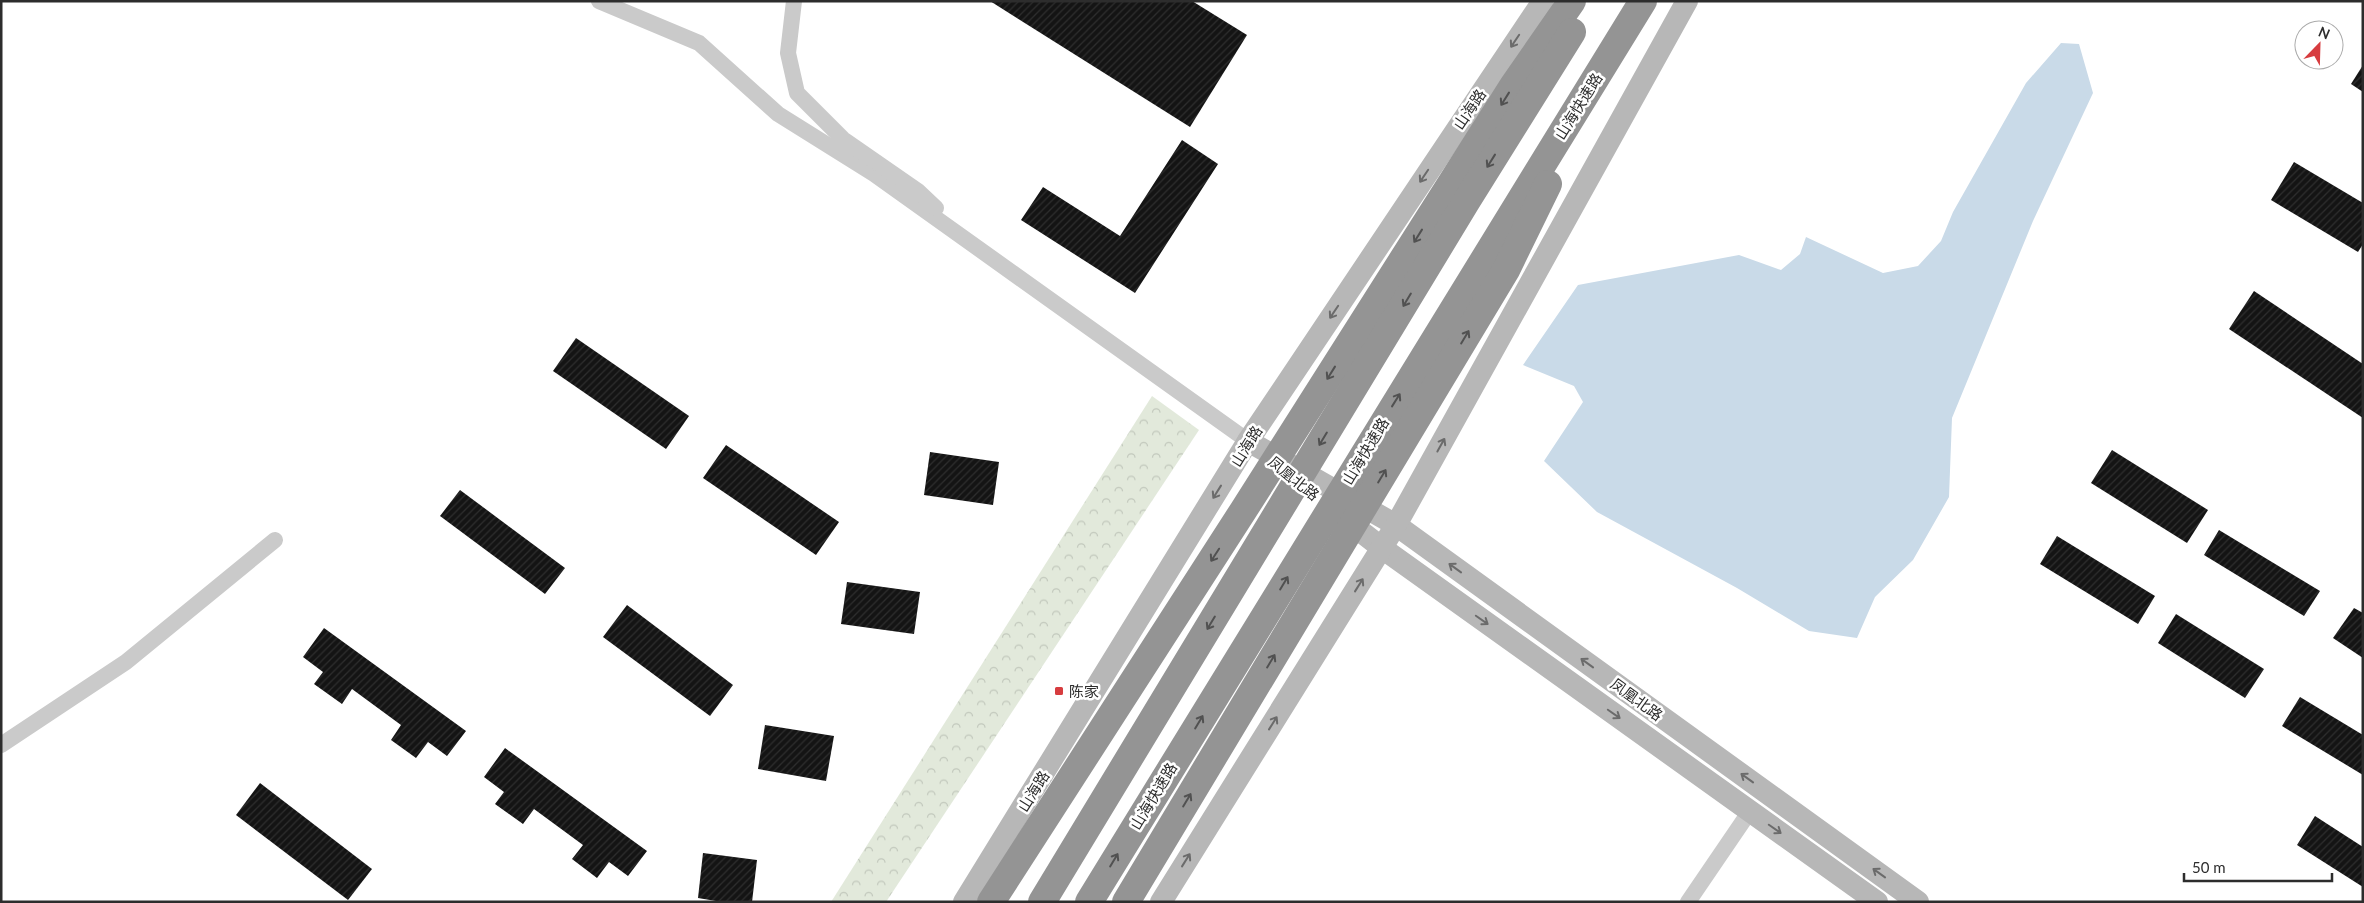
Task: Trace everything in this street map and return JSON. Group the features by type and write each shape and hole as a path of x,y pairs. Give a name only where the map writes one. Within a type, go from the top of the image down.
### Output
{"highway":[{"path":"993,898 1244,511 1508,94 1572,1"},
{"path":"1042,902 1466,202 1591,1"},
{"name":"山海快速路","path":"1089,902 1642,1"},
{"path":"1126,902 1506,270 1620,37"}],"main road":[{"name":"山海路","path":"964,902 1248,441 1542,1"},
{"path":"1161,902 1396,525 1687,1"},
{"name":"凤凰北路","path":"1248,441 1396,525 1918,902"},
{"name":"凤凰北路","path":"1248,441 1382,548 1877,902"}],"street":[{"path":"599,1 699,43 778,114 874,174 1248,441"},
{"path":"794,1 788,53 797,93 843,139 918,190 986,253"},
{"path":"1,745 126,662 275,540"},
{"path":"1688,902 1750,811"}],"green space":[{"path":"1152,396 1199,430 886,902 831,902"}],"water":[{"path":"2061,43 2079,44 2093,93 2033,221 1952,418 1949,497 1913,560 1875,597 1857,638 1809,631 1737,588 1597,512 1544,461 1583,402 1574,386 1523,365 1578,285 1739,255 1781,270 1800,254 1806,237 1883,273 1918,266 1941,241 1953,212 2026,83"}],"building":[{"path":"990,1 1192,1 1247,35 1190,127"},
{"path":"2363,65 2363,92 2351,84"},
{"path":"1182,140 1218,164 1135,293 1021,220 1043,187 1120,236"},
{"path":"2294,162 2363,203 2363,244 2358,252 2271,200"},
{"path":"2254,291 2363,364 2363,418 2229,329"},
{"path":"576,338 689,416 666,449 553,371"},
{"path":"726,445 839,522 816,555 703,478"},
{"path":"2112,450 2208,510 2187,543 2091,483"},
{"path":"930,452 999,462 993,505 924,495"},
{"path":"460,490 565,568 545,594 440,516"},
{"path":"2219,530 2320,591 2304,616 2204,555"},
{"path":"2057,536 2155,596 2138,624 2040,564"},
{"path":"847,582 920,592 914,634 841,624"},
{"path":"627,605 733,685 710,716 603,637"},
{"path":"2354,608 2363,613 2363,658 2333,638"},
{"path":"2176,614 2264,669 2245,698 2158,643"},
{"path":"324,628 466,731 447,756 428,742 416,758 391,740 401,725 352,689 342,704 314,684 323,672 303,657"},
{"path":"2300,697 2363,735 2363,775 2282,726"},
{"path":"765,725 834,736 826,781 758,769"},
{"path":"505,748 647,851 628,876 609,862 597,878 572,859 583,845 534,809 523,824 495,804 504,792 484,777"},
{"path":"260,783 372,869 348,900 236,815"},
{"path":"2315,816 2363,847 2363,887 2297,845"},
{"path":"703,853 757,860 752,902 722,902 698,898"}],"place":[{"name":"陈家","path":"1059,691"}]}
